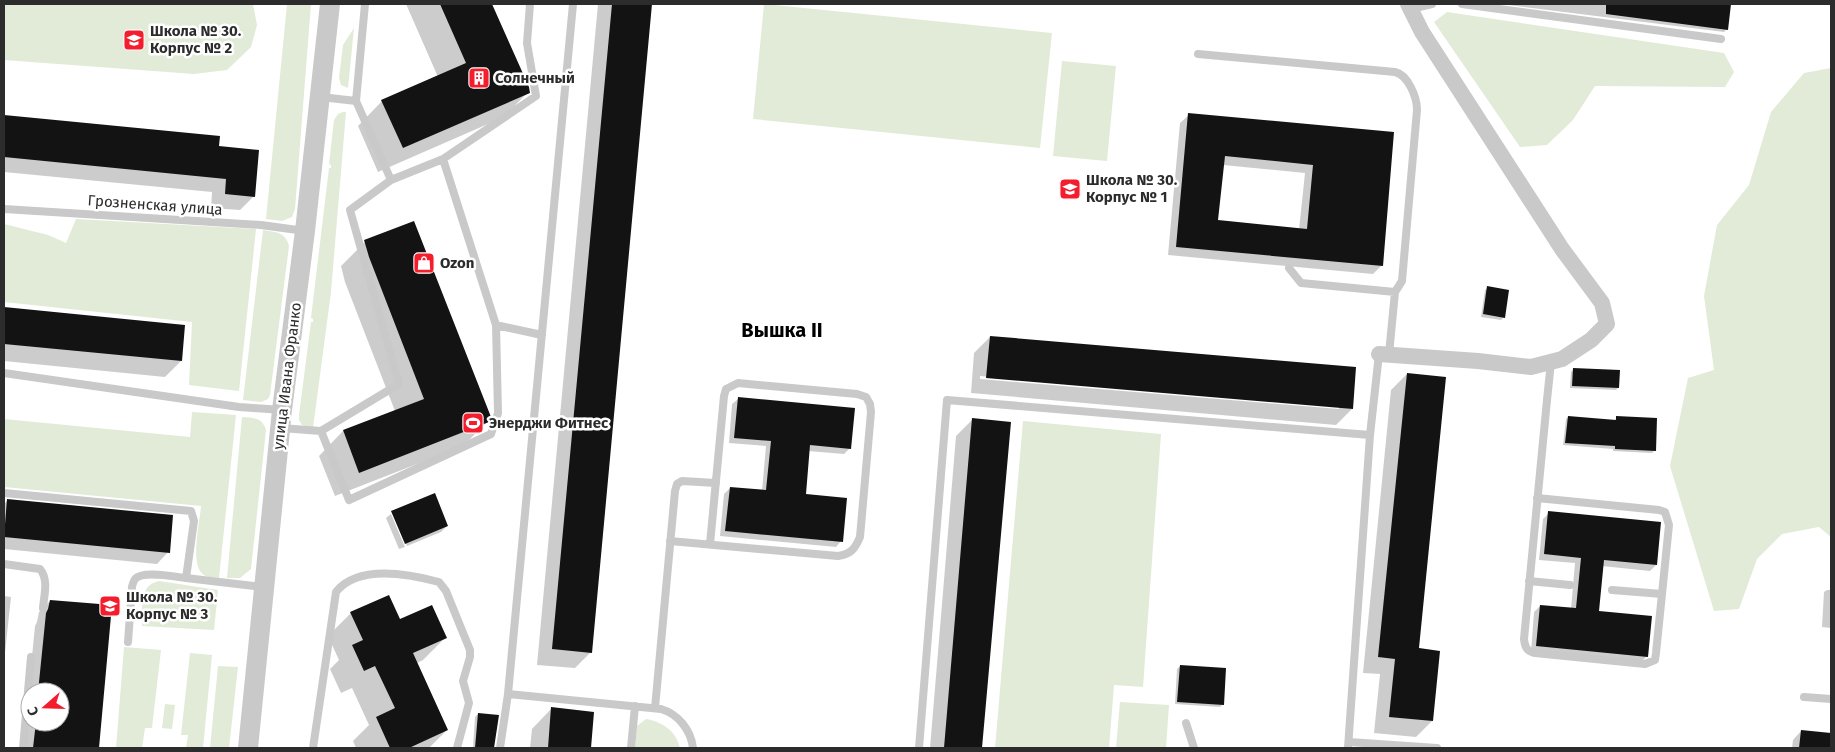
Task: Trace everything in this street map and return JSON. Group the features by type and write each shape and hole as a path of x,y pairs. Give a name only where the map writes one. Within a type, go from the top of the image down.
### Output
{"street":[{"name":"улица Ивана Франко","path":"248,748 281,419 321,97 330,4"},
{"path":"1384,354 1531,367 1562,359 1592,340 1607,324 1602,303 1562,250 1422,32 1410,6"}],"lane":[{"path":"365,4 356,101 391,180"},
{"path":"4,373 239,407 321,430 399,384 350,210 391,180 443,159 536,96 527,43 530,4"},
{"path":"500,748 508,694 573,4"},
{"path":"1410,6 1432,4"},
{"path":"1462,4 1721,39"},
{"path":"1198,54 1395,72 1402,75 1414,95 1418,110 1402,281 1395,292 1370,435 1349,745 1437,748"},
{"path":"321,97 356,101"},
{"path":"321,430 349,500 491,434 498,413 496,325 443,159"},
{"name":"Грозненская улица","path":"4,209 260,225 305,231"},
{"path":"1289,268 1301,283 1395,292"},
{"path":"496,325 542,335"},
{"path":"1537,498 1665,512 1669,524 1655,660 1651,663 1645,664 1529,652 1525,648 1524,639 1529,582 1537,498 1551,362"},
{"path":"670,541 838,556 856,549 860,537 872,412 866,397 857,394 738,383 726,389 710,544"},
{"path":"919,748 947,400 1370,435"},
{"path":"655,708 675,491 677,484 682,480 716,483"},
{"path":"4,492 190,511 194,521 186,578"},
{"path":"4,564 40,569 45,575 46,583 43,608"},
{"path":"313,748 336,592 346,583 364,575 382,573 439,582 446,591 470,650 470,657 463,681 469,703 457,748"},
{"path":"128,642 132,587 134,580 141,575 147,574 264,587"},
{"path":"1529,582 1570,585"},
{"path":"1612,590 1662,594"},
{"path":"23,748 31,657"},
{"path":"508,694 655,708 669,711 690,735 693,748"},
{"path":"1804,697 1831,700"},
{"path":"631,748 635,706"},
{"path":"1186,723 1194,748"}],"green space":[{"name":"Школа № 30. Корпус № 2","path":"4,4 253,4 257,25 251,47 227,70 194,74 4,60"},
{"path":"287,4 311,4 295,209 292,217 282,221 266,219"},
{"path":"764,4 1052,33 1040,148 753,119"},
{"path":"1447,12 1724,53 1734,72 1725,87 1595,86 1573,120 1547,145 1520,147 1434,22"},
{"path":"354,28 348,88 341,85 339,78 343,45"},
{"path":"1062,61 1116,66 1107,161 1053,156"},
{"path":"1831,68 1831,537 1819,527 1782,534 1757,559 1739,609 1714,611 1670,466 1688,378 1714,370 1704,296 1717,225 1749,185 1771,112 1804,73"},
{"path":"346,112 331,292 313,428 302,425 299,415 311,322 313,322 311,318 329,168 331,168 329,164 334,120 338,114"},
{"path":"76,219 256,229 239,391 189,385 192,322 4,302 4,224 48,235 66,243"},
{"path":"263,230 283,235 288,241 289,246 270,395 268,399 261,402 243,400"},
{"path":"192,412 236,415 219,578 204,575 197,563 196,543 201,506 4,487 4,419 190,437"},
{"path":"242,417 260,420 266,430 251,569 240,578 227,578"},
{"path":"1023,421 1161,434 1143,687 1114,685 1109,748 995,748"},
{"path":"159,581 218,590 214,630 142,626 142,605 145,593 152,583"},
{"path":"124,647 161,650 152,728 145,728 142,748 116,748"},
{"path":"190,653 212,655 203,748 186,748 188,735 181,735"},
{"path":"218,666 238,667 229,748 210,748"},
{"path":"1120,702 1169,705 1166,748 1116,748"},
{"path":"165,704 175,705 172,729 162,728"},
{"path":"646,719 658,722 668,728 675,736 680,748 635,748 637,726"}],"building":[{"name":"Солнечный","path":"440,4 492,4 530,93 403,148 381,100 466,63"},
{"path":"612,4 652,4 592,653 552,649"},
{"path":"1606,4 1731,4 1728,30 1606,14"},
{"path":"1188,113 1394,132 1383,266 1176,247","holes":["1225,156 1313,165 1307,229 1218,220"]},
{"path":"4,115 220,136 219,146 259,150 255,197 225,194 226,179 4,157"},
{"path":"414,221 491,417 489,422 359,473 343,430 424,399 364,240"},
{"path":"1487,286 1509,290 1505,318 1483,314"},
{"path":"4,307 185,325 182,361 4,344"},
{"path":"990,336 1356,367 1353,409 986,378"},
{"path":"1573,368 1620,370 1619,388 1572,386"},
{"path":"1407,373 1446,377 1419,648 1440,651 1433,721 1389,717 1395,659 1378,657"},
{"path":"738,397 855,408 851,449 810,445 806,494 847,498 843,542 725,531 730,487 766,490 771,441 734,438"},
{"path":"1568,416 1616,420 1616,416 1657,418 1656,451 1615,449 1615,446 1565,443"},
{"path":"972,418 1011,422 982,748 944,748"},
{"path":"435,493 448,526 405,544 391,511"},
{"path":"7,499 173,515 170,553 4,537"},
{"path":"1548,511 1661,522 1657,565 1604,560 1599,611 1652,616 1648,657 1536,646 1540,605 1576,608 1581,558 1544,554"},
{"path":"389,595 400,619 432,605 447,638 413,653 448,730 409,748 390,748 376,717 395,708 375,666 364,671 352,645 363,640 350,612"},
{"path":"50,600 112,605 99,748 33,748 35,732 70,732 70,682 39,682"},
{"path":"1180,665 1226,668 1224,705 1177,702"},
{"path":"551,707 594,712 591,748 548,748"},
{"path":"478,713 499,715 494,748 475,748"},
{"path":"1801,730 1831,733 1831,748 1799,748"}],"place":[{"name":"Школа № 30. Корпус № 2","path":"134,40"},
{"name":"Солнечный","path":"479,78"},
{"name":"Школа № 30. Корпус № 1","path":"1070,189"},
{"name":"Ozon","path":"424,263"},
{"name":"Энерджи Фитнес","path":"473,423"},
{"name":"Школа № 30. Корпус № 3","path":"110,606"}],"district":[{"name":"Вышка II","path":"782,330"}]}
